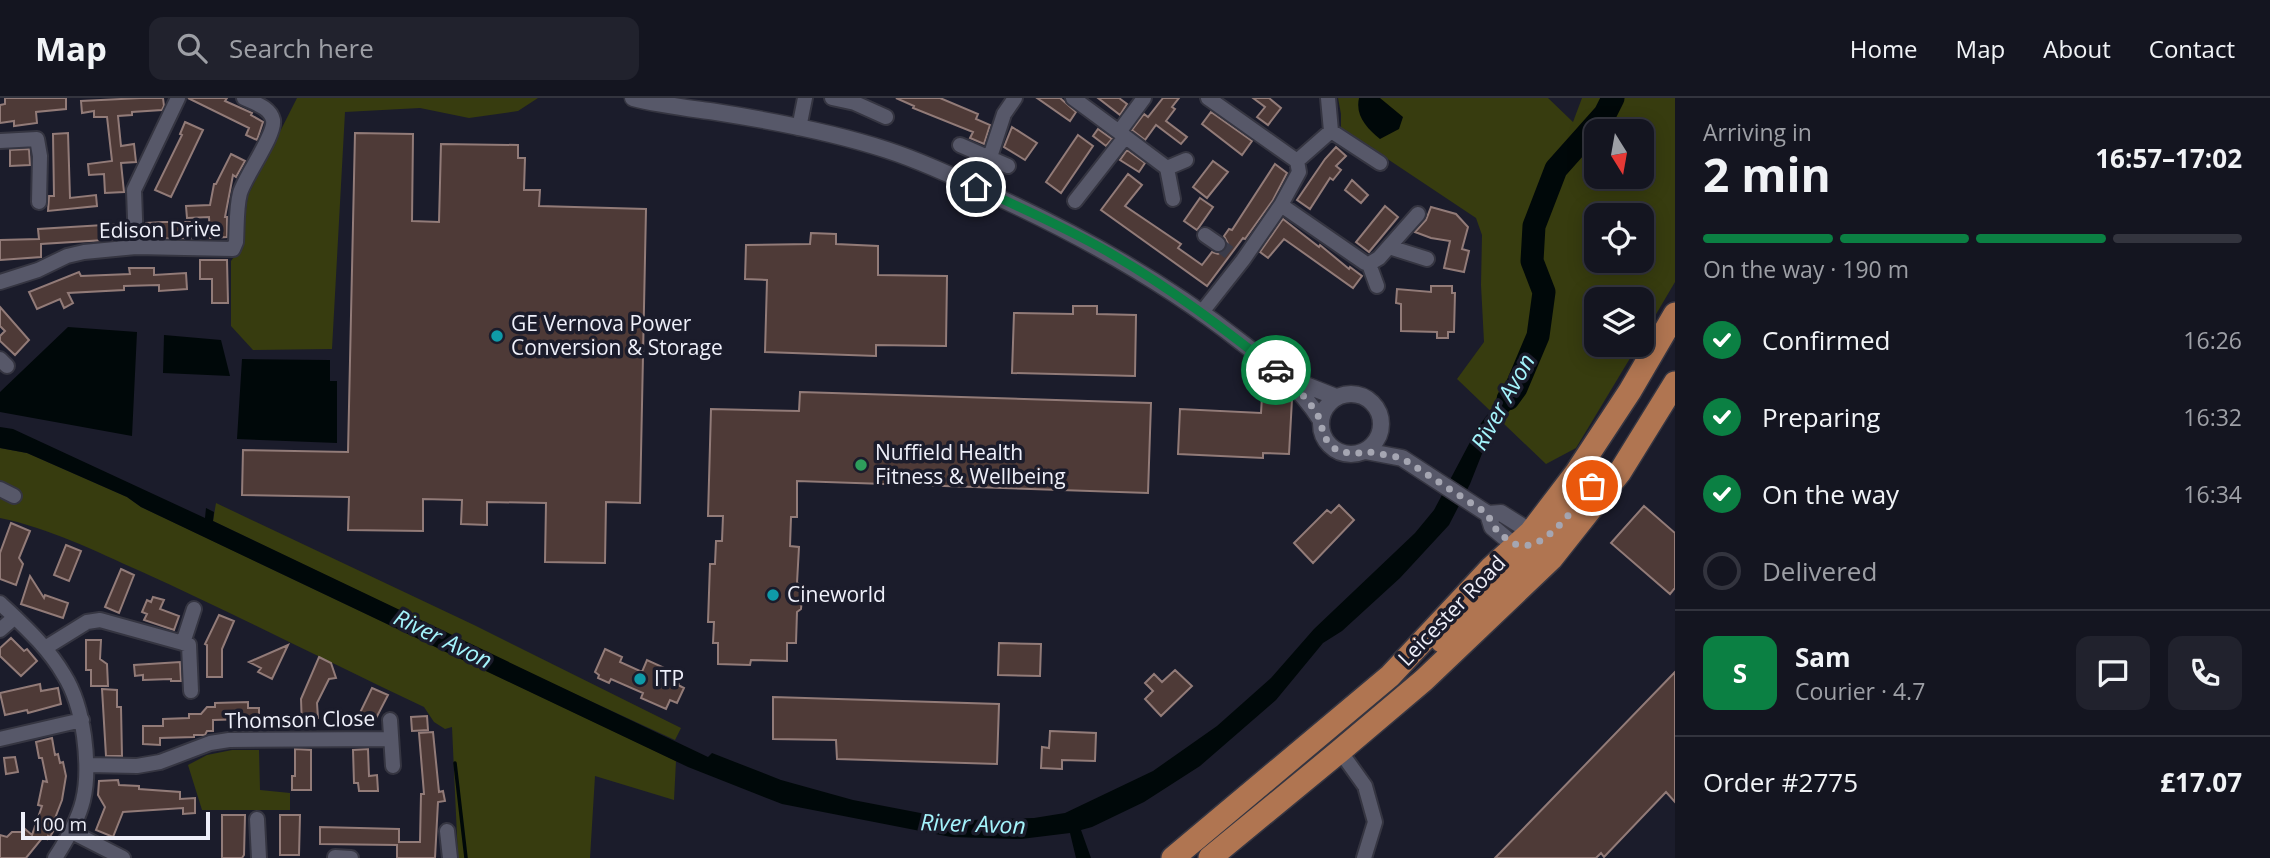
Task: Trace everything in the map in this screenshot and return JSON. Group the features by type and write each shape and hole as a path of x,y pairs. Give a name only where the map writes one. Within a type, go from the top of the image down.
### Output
{"highway":[{"name":"Leicester Road","path":"1210,858 1423,680 1534,545 1675,314"},
{"name":"Leicester Road","path":"1173,858 1390,676 1491,568 1534,545 1620,472 1675,383"},
{"path":"1390,676 1439,644 1523,564 1537,558 1534,545"}],"street":[{"path":"136,247 134,191 178,98"},
{"name":"Edison Drive","path":"0,282 38,270 67,256 136,247 233,249 240,194 272,133 273,120 266,108 244,98"},
{"path":"633,98 799,128 887,150 978,188 1098,246 1202,312 1287,378 1320,419 1324,437 1337,451 1356,454 1372,446 1378,438 1381,421"},
{"path":"799,128 805,98"},
{"path":"832,98 855,103 886,117"},
{"path":"990,157 1004,114 1015,98"},
{"path":"1073,98 1167,168 1172,199"},
{"path":"1075,201 1144,98"},
{"path":"1202,312 1237,257 1281,205 1299,172 1297,161 1209,98"},
{"path":"1328,98 1331,131"},
{"path":"1297,161 1331,131"},
{"path":"1331,131 1380,163"},
{"path":"0,141 37,139 40,156 39,202"},
{"path":"960,145 1008,166"},
{"path":"1167,168 1186,160"},
{"path":"1281,205 1370,264 1379,258 1418,214"},
{"path":"1389,247 1427,259"},
{"path":"1370,264 1377,286"},
{"path":"1287,378 1336,397 1353,394 1369,399 1402,458"},
{"path":"1320,419 1324,409 1336,397"},
{"path":"1364,451 1402,458 1488,514 1492,527 1534,545"},
{"path":"0,489 14,496"},
{"path":"0,603 45,648 64,675 82,720 88,765 86,792 72,832 55,858"},
{"path":"183,643 194,609"},
{"path":"0,630 15,617"},
{"path":"45,648 88,622 100,620 190,645 191,691"},
{"path":"0,739 82,720"},
{"name":"Thomson Close","path":"390,720 393,766"},
{"name":"Thomson Close","path":"88,765 137,766 160,762 210,743 229,740 391,739"},
{"path":"1340,751 1365,786 1375,822 1364,858"},
{"path":"257,819 259,858"},
{"path":"447,831 450,858"},
{"path":"72,832 123,858"},
{"path":"335,857 351,858"}],"green space":[{"path":"297,98 538,98 518,111 469,118 420,108 345,112 332,349 253,350 231,326 231,261 241,247 248,195"},
{"path":"1338,98 1548,98 1573,122 1582,98 1675,98 1675,282 1654,318 1654,287 1584,287 1584,357 1631,357 1576,448 1546,464 1457,379 1484,342 1482,235 1476,218 1341,128"},
{"path":"0,448 27,453 127,497 141,507 676,761 674,800 595,776 590,858 458,858 452,727 445,729 434,722 424,707 176,587 72,541 0,518 0,498 15,502 20,492 0,483"},
{"path":"216,503 474,625 681,728 675,740 213,521"},
{"path":"232,750 259,750 260,790 290,793 290,810 202,810 188,765 207,755"}],"water":[{"path":"1359,98 1380,98 1403,117 1399,129 1380,139 1360,116"},
{"path":"68,327 137,332 132,436 0,412 0,392"},
{"path":"164,335 221,340 230,376 163,373"},
{"path":"242,359 330,360 330,381 337,381 337,443 237,439"},
{"path":"1516,368 1528,378 1518,400 1489,436 1470,484 1449,525 1400,578 1342,631 1323,643 1276,700 1200,766 1144,802 1081,830 1091,858 1076,858 1070,833 1021,839 951,837 782,804 688,767 141,507 127,497 27,453 0,448 0,427 13,429 205,518 206,508 214,512 213,521 708,757 712,753 781,780 853,800 936,816 970,820 1034,818 1065,813 1153,771 1217,726 1271,678 1314,629 1415,533 1434,510 1478,427"}],"building":[{"path":"5,98 66,98 66,109 36,112 37,123 14,126 14,121 0,123 0,105 5,104"},
{"path":"163,98 164,106 162,110 118,116 121,146 134,144 136,162 121,163 124,192 105,193 104,174 89,175 88,164 112,161 107,117 94,117 94,111 82,113 81,101"},
{"path":"188,98 227,98 225,101 252,113 251,115 263,122 257,140 246,135 249,128"},
{"path":"896,98 940,98 978,114 976,119 990,125 984,144 970,138 973,132 913,108 914,106"},
{"path":"1037,98 1060,98 1076,112 1070,121"},
{"path":"1098,98 1119,98 1127,104 1120,115"},
{"path":"1163,98 1179,98 1166,121 1187,137 1181,144 1156,125 1145,140 1132,130 1144,114 1148,117"},
{"path":"1253,98 1269,98 1281,108 1268,125 1257,117 1265,107"},
{"path":"1211,112 1252,141 1242,155 1202,124"},
{"path":"185,122 203,130 171,197 155,190 182,135 180,134"},
{"path":"1012,127 1037,143 1025,160 1004,147"},
{"path":"1098,129 1112,139 1106,146 1093,136"},
{"path":"68,133 70,198 96,195 97,206 48,211 49,196 54,196 53,134"},
{"name":"GE Vernova Power Conversion & Storage","path":"355,133 413,134 412,221 439,222 441,144 518,145 518,158 525,158 524,190 540,190 539,206 646,209 640,503 606,502 605,563 545,562 546,503 487,502 487,525 461,524 462,500 423,499 423,531 348,530 349,497 242,495 243,450 348,452"},
{"path":"1078,135 1093,146 1061,193 1046,182"},
{"path":"1336,147 1346,156 1336,166 1341,170 1333,180 1330,178 1310,209 1297,200"},
{"path":"29,149 30,165 10,166 10,150"},
{"path":"1127,150 1145,163 1139,172 1120,160"},
{"path":"231,154 245,161 236,177 233,175 225,217 227,237 210,238 209,217 187,218 186,206 210,205 214,184"},
{"path":"1213,161 1228,172 1207,198 1193,187"},
{"path":"1275,164 1287,173 1273,200 1207,286 1101,210 1128,174 1142,185 1125,206 1181,244 1178,248 1202,265 1212,252 1218,254 1225,250 1228,244 1224,236 1229,229 1232,230"},
{"path":"1352,180 1368,195 1361,203 1345,190"},
{"path":"1200,198 1213,207 1197,230 1184,221"},
{"path":"1385,206 1398,217 1369,252 1356,242"},
{"path":"1431,207 1456,214 1468,227 1462,249 1469,251 1464,272 1444,268 1450,241 1415,232 1426,220"},
{"path":"1283,219 1362,276 1353,288 1284,239 1268,258 1260,252"},
{"path":"190,222 191,239 147,238 146,223"},
{"path":"120,224 121,239 41,244 41,257 0,260 0,240 39,239 38,229"},
{"path":"811,233 836,234 836,244 878,246 878,275 947,276 946,346 876,345 876,356 765,352 767,280 745,279 746,245 810,244"},
{"path":"200,260 227,260 228,303 212,303 212,279 200,279"},
{"path":"129,268 154,268 154,275 186,273 187,289 159,291 159,285 124,286 124,290 68,293 73,303 64,308 60,299 37,309 29,292 79,272 81,276 130,274"},
{"path":"1431,286 1452,286 1452,293 1455,293 1454,332 1448,332 1448,338 1437,338 1437,332 1401,331 1401,304 1396,303 1397,289 1431,292"},
{"path":"1073,306 1097,306 1097,314 1136,315 1135,376 1012,373 1014,313 1073,314"},
{"path":"0,307 29,340 15,355 0,341 0,336 5,331 0,326"},
{"path":"800,392 1151,403 1148,493 797,481 797,517 791,517 790,546 799,547 797,583 803,586 801,609 797,612 796,643 787,643 787,661 751,660 750,665 718,664 718,643 713,643 714,622 708,622 710,564 715,564 716,541 722,541 723,516 708,516 711,409 799,411"},
{"path":"1262,397 1292,399 1289,454 1263,453 1263,458 1178,454 1180,409 1261,413"},
{"path":"1339,505 1354,520 1313,563 1294,543 1327,510 1331,513"},
{"path":"1644,506 1675,533 1675,588 1670,594 1611,543"},
{"path":"11,523 30,531 19,558 23,564 16,585 0,579 0,553"},
{"path":"66,545 81,551 69,581 54,575"},
{"path":"121,569 134,575 119,613 105,607"},
{"path":"30,576 44,598 45,595 68,603 63,618 21,604"},
{"path":"153,597 164,600 160,609 179,616 174,630 144,620 147,614 142,612 147,600 151,602"},
{"path":"219,615 234,621 222,649 222,677 207,677 205,644"},
{"path":"11,638 24,651 27,649 37,661 21,676 0,656 0,648"},
{"path":"86,640 101,640 100,659 107,664 108,686 91,686 91,670 86,670"},
{"path":"999,643 1041,644 1040,676 998,675"},
{"path":"288,645 272,679 258,672 261,668 249,662"},
{"name":"ITP","path":"605,649 622,657 620,662 642,672 647,660 682,676 678,685 684,688 677,703 670,700 666,709 641,698 643,693 611,679 609,683 598,678 599,675 595,672"},
{"path":"319,657 331,663 336,678 329,679 317,703 318,718 314,718 315,726 302,727 301,699"},
{"path":"180,662 181,681 143,680 143,675 135,676 134,665"},
{"path":"1175,670 1192,686 1161,716 1145,699 1153,691 1145,683 1154,674 1162,682"},
{"path":"1675,672 1675,802 1666,792 1604,857 1601,853 1596,858 1495,858"},
{"path":"40,684 41,691 58,688 61,704 28,713 27,710 5,715 0,693"},
{"path":"372,688 388,695 371,728 356,721"},
{"path":"102,689 117,690 117,707 121,707 122,756 106,756"},
{"path":"773,697 999,704 997,764 837,759 836,740 773,739"},
{"path":"248,702 248,708 259,708 259,724 249,725 249,719 213,720 213,731 207,731 205,735 160,738 160,745 143,744 143,726 163,726 163,719 189,718 189,714 201,714 207,707 215,707 215,703"},
{"path":"427,716 428,730 412,731 411,717"},
{"path":"1050,731 1096,733 1095,761 1062,760 1062,769 1041,768 1042,747 1049,748"},
{"path":"433,732 439,792 443,791 445,801 438,802 435,858 397,858 397,845 320,844 320,827 399,829 399,842 420,842 421,794 424,794 419,733"},
{"path":"52,738 55,755 58,754 60,763 63,762 66,776 62,800 52,826 55,828 50,837 43,837 26,858 0,858 0,835 7,837 12,832 23,832 25,829 32,835 42,806 38,805 43,781 47,782 36,742"},
{"path":"295,749 311,750 311,790 292,790"},
{"path":"368,749 369,776 377,775 378,791 359,791 358,783 354,783 353,750"},
{"path":"15,757 18,772 6,774 4,758"},
{"path":"118,780 119,785 180,792 180,799 195,798 195,813 183,814 183,808 123,812 113,837 96,830 105,807 98,795 99,781"},
{"path":"222,815 245,815 242,858 222,858"},
{"path":"280,815 300,815 299,855 280,855"}],"waterway":[{"name":"River Avon","path":"1508,399 1516,388 1538,336 1544,292 1532,261 1534,226 1556,169 1605,114 1613,98"},
{"path":"455,763 466,858"}],"tunnel":[{"path":"1218,244 1231,254"}],"way so far":[{"path":"1276,370 1287,378 1311,405 1320,419 1324,437 1337,451 1356,454 1364,451 1402,458 1488,514 1492,527 1515,546 1531,545 1547,537 1592,486"}],"place":[{"name":"GE Vernova Power Conversion & Storage","path":"497,336"},
{"name":"Nuffield Health Fitness & Wellbeing","path":"861,465"},
{"name":"Cineworld","path":"773,595"},
{"name":"ITP","path":"640,679"}],"route":[{"path":"976,187 1061,226 1110,253 1202,312 1276,370"}]}
